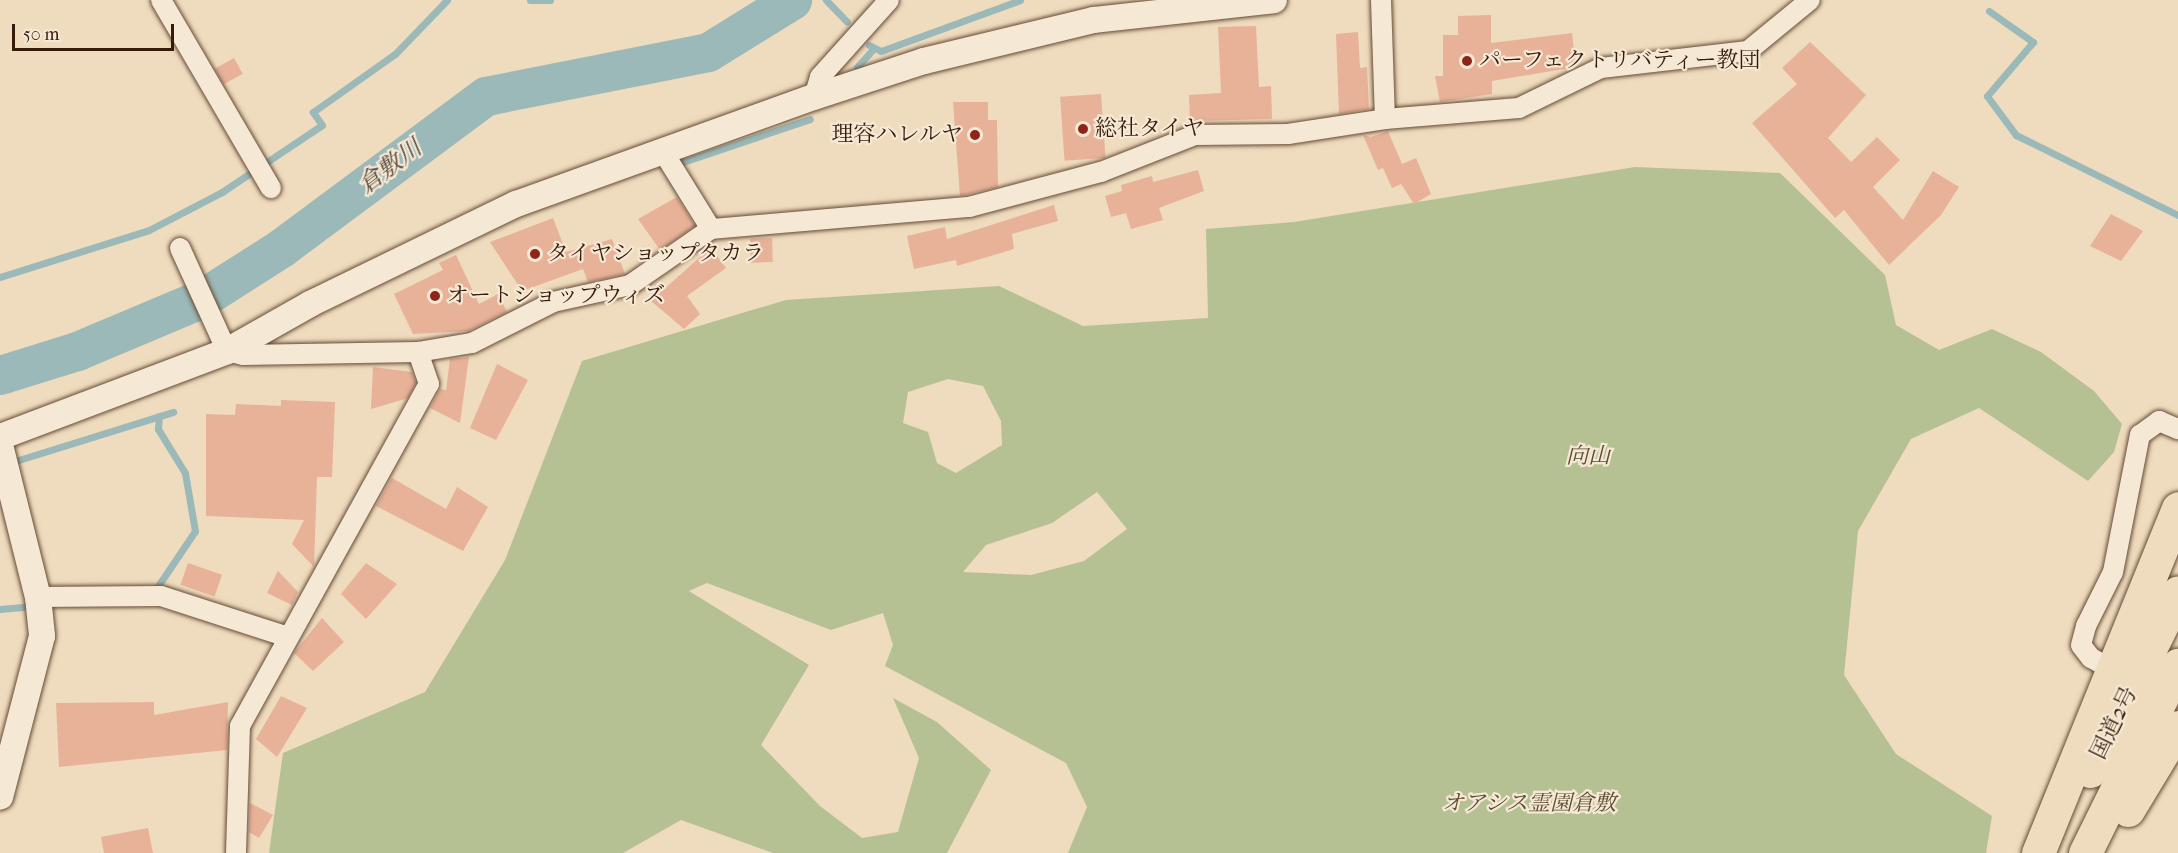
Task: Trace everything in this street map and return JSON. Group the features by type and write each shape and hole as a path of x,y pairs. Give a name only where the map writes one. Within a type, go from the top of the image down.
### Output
{"highway":[{"path":"2038,853 2178,508"},
{"name":"国道2号","path":"2050,853 2178,592"},
{"name":"国道2号","path":"2085,853 2178,665"},
{"path":"2101,853 2178,727"}],"street":[{"path":"161,0 262,175"},
{"path":"814,97 820,77 889,0"},
{"path":"0,797 38,665 42,636 38,597 2,453 223,343 516,204 662,150 924,61 1094,20 1274,0"},
{"path":"1381,0 1385,119"},
{"path":"182,251 223,343 243,355 418,352 472,343 554,302 630,285 711,229 969,207 1101,172 1196,135 1288,134 1385,119 1519,108 1601,68 1748,51 1810,0"},
{"path":"662,150 711,229"},
{"path":"236,853 240,726 429,384 418,352"},
{"path":"2111,669 2091,658 2081,645 2086,626 2113,572 2140,435 2159,421 2178,429"},
{"path":"38,597 161,596 288,637"}],"green space":[{"name":"向山","path":"1635,167 1780,173 1885,275 1896,325 1939,350 1992,329 2041,352 2094,391 2122,424 2114,452 2088,481 1979,408 1911,439 1858,531 1844,675 1896,754 1992,816 1986,853 1068,853 1087,807 1066,763 885,666 893,645 883,613 831,630 707,583 689,591 809,665 761,745 820,806 862,838 898,832 919,758 893,698 937,722 991,770 947,853 773,853 681,820 623,853 269,853 283,753 425,692 505,560 582,361 786,300 999,286 1083,326 1208,318 1206,229 1294,222","holes":["948,379 983,386 1001,421 1002,445 956,473 937,463 928,432 903,423 908,392","1097,492 1127,529 1084,561 1031,575 963,572 986,545 1052,523"]}],"building":[{"path":"1491,15 1491,43 1572,33 1576,67 1492,81 1492,94 1440,102 1435,76 1443,76 1443,35 1458,35 1458,16"},
{"path":"1256,26 1259,87 1271,86 1272,119 1190,121 1189,95 1221,93 1218,27"},
{"path":"1358,32 1360,68 1367,67 1369,109 1339,114 1336,34"},
{"path":"1810,42 1866,95 1828,138 1851,162 1877,137 1900,160 1873,187 1903,220 1933,171 1959,187 1941,215 1889,265 1844,210 1835,218 1752,123 1797,84 1782,68"},
{"path":"234,58 243,74 223,84 215,69"},
{"name":"総社タイヤ","path":"1101,94 1105,158 1065,161 1060,97"},
{"path":"953,102 988,102 988,120 997,120 998,187 960,196"},
{"path":"1388,131 1402,164 1416,158 1431,194 1414,204 1401,184 1392,188 1383,168 1378,170 1363,135 1371,137"},
{"path":"1198,170 1204,191 1159,208 1163,220 1131,229 1126,213 1111,217 1105,196 1122,191 1121,185 1152,176 1153,182"},
{"path":"677,197 695,226 660,250 638,219"},
{"path":"1054,205 1058,221 1012,234 1014,249 957,266 956,260 914,269 907,236 945,227 947,239"},
{"path":"2111,214 2143,231 2121,261 2090,246"},
{"name":"タイヤショップタカラ","path":"553,218 566,252 612,239 625,274 588,282 583,269 522,291 490,242"},
{"path":"772,238 773,262 751,263 750,239"},
{"path":"711,247 726,268 687,296 700,314 684,329 651,301"},
{"name":"オートショップウィズ","path":"456,255 479,304 498,294 507,312 468,331 413,334 394,294 443,270 439,263"},
{"path":"469,357 460,423 430,408 440,389 446,390 450,359"},
{"path":"497,364 528,380 496,440 470,428"},
{"path":"373,367 412,372 416,383 408,398 371,409"},
{"path":"281,400 335,402 332,477 317,477 314,567 292,544 304,520 206,516 206,414 235,415 236,404 281,406"},
{"path":"392,478 446,509 457,487 488,507 463,551 376,506"},
{"path":"188,563 222,575 215,596 181,585"},
{"path":"366,563 397,584 366,619 341,594"},
{"path":"278,571 298,592 292,605 267,593"},
{"path":"322,618 344,642 313,671 294,653"},
{"path":"281,696 307,708 277,757 256,739"},
{"path":"154,702 154,715 228,702 227,750 59,767 56,703"},
{"path":"250,803 273,815 259,838 249,832"},
{"path":"148,828 153,853 104,853 101,837"}],"waterway":[{"path":"0,277 149,230 222,192 322,125 313,112 395,54 447,0"},
{"path":"530,0 550,0"},
{"name":"倉敷川","path":"0,375 77,351 201,299 281,248 486,96 708,52 792,0"},
{"path":"826,0 847,22"},
{"path":"869,45 881,51 1020,0"},
{"path":"1989,11 2033,42 1987,96 2016,135 2178,215"},
{"path":"857,67 874,48"},
{"path":"680,163 810,119"},
{"path":"9,463 173,412"},
{"path":"158,586 195,531 185,473 158,429 159,416"},
{"path":"0,609 23,607"}],"place":[{"name":"パーフェクトリバティー教団","path":"1467,61"},
{"name":"総社タイヤ","path":"1083,129"},
{"name":"理容ハレルヤ","path":"975,135"},
{"name":"タイヤショップタカラ","path":"535,254"},
{"name":"オートショップウィズ","path":"435,296"}],"park label":[{"name":"オアシス霊園倉敷","path":"1529,804"}]}
